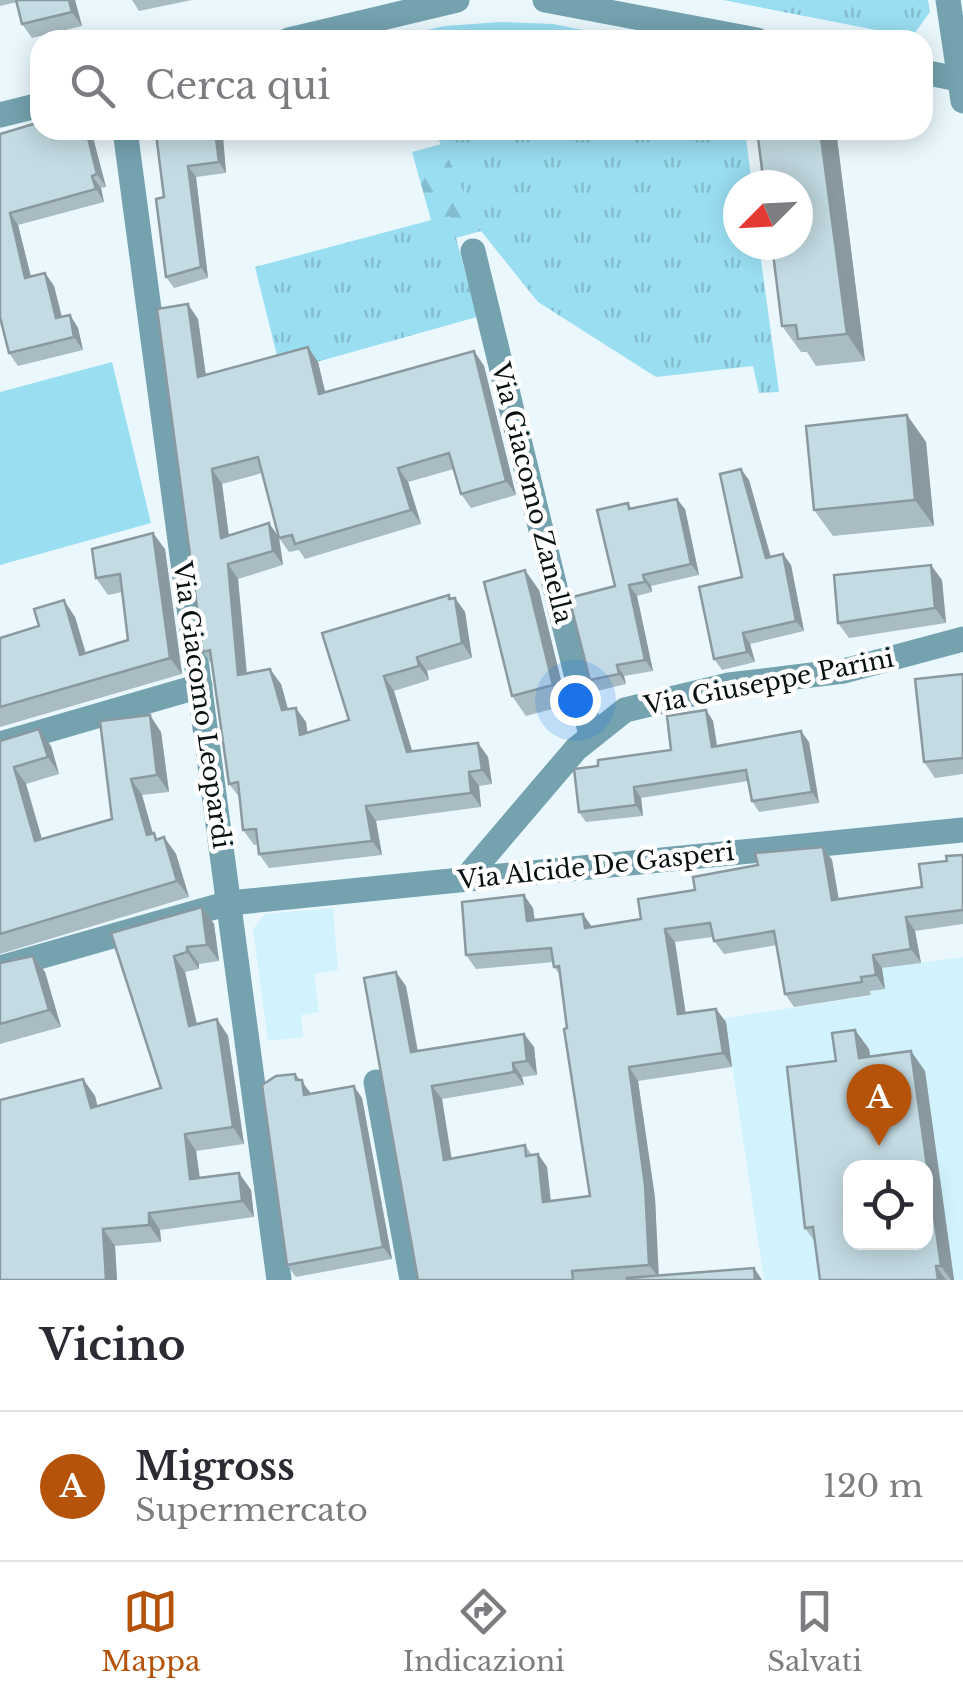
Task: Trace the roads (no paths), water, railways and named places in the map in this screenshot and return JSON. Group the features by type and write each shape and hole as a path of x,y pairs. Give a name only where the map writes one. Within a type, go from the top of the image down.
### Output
{"street":[{"path":"331,30 457,0"},
{"path":"545,0 704,30"},
{"path":"933,76 962,86 948,0"},
{"path":"0,116 30,108"},
{"name":"Via Giacomo Leopardi","path":"126,140 278,1280"},
{"name":"Via Giacomo Zanella","path":"472,251 590,735"},
{"name":"Via Giuseppe Parini","path":"466,878 590,735 624,710 646,701 729,684 844,671 963,639"},
{"path":"0,744 200,686"},
{"name":"Via Alcide De Gasperi","path":"0,968 228,903 963,830"},
{"path":"376,1082 412,1280"}],"place":[{"name":"Migross","path":"879,1146"}]}
